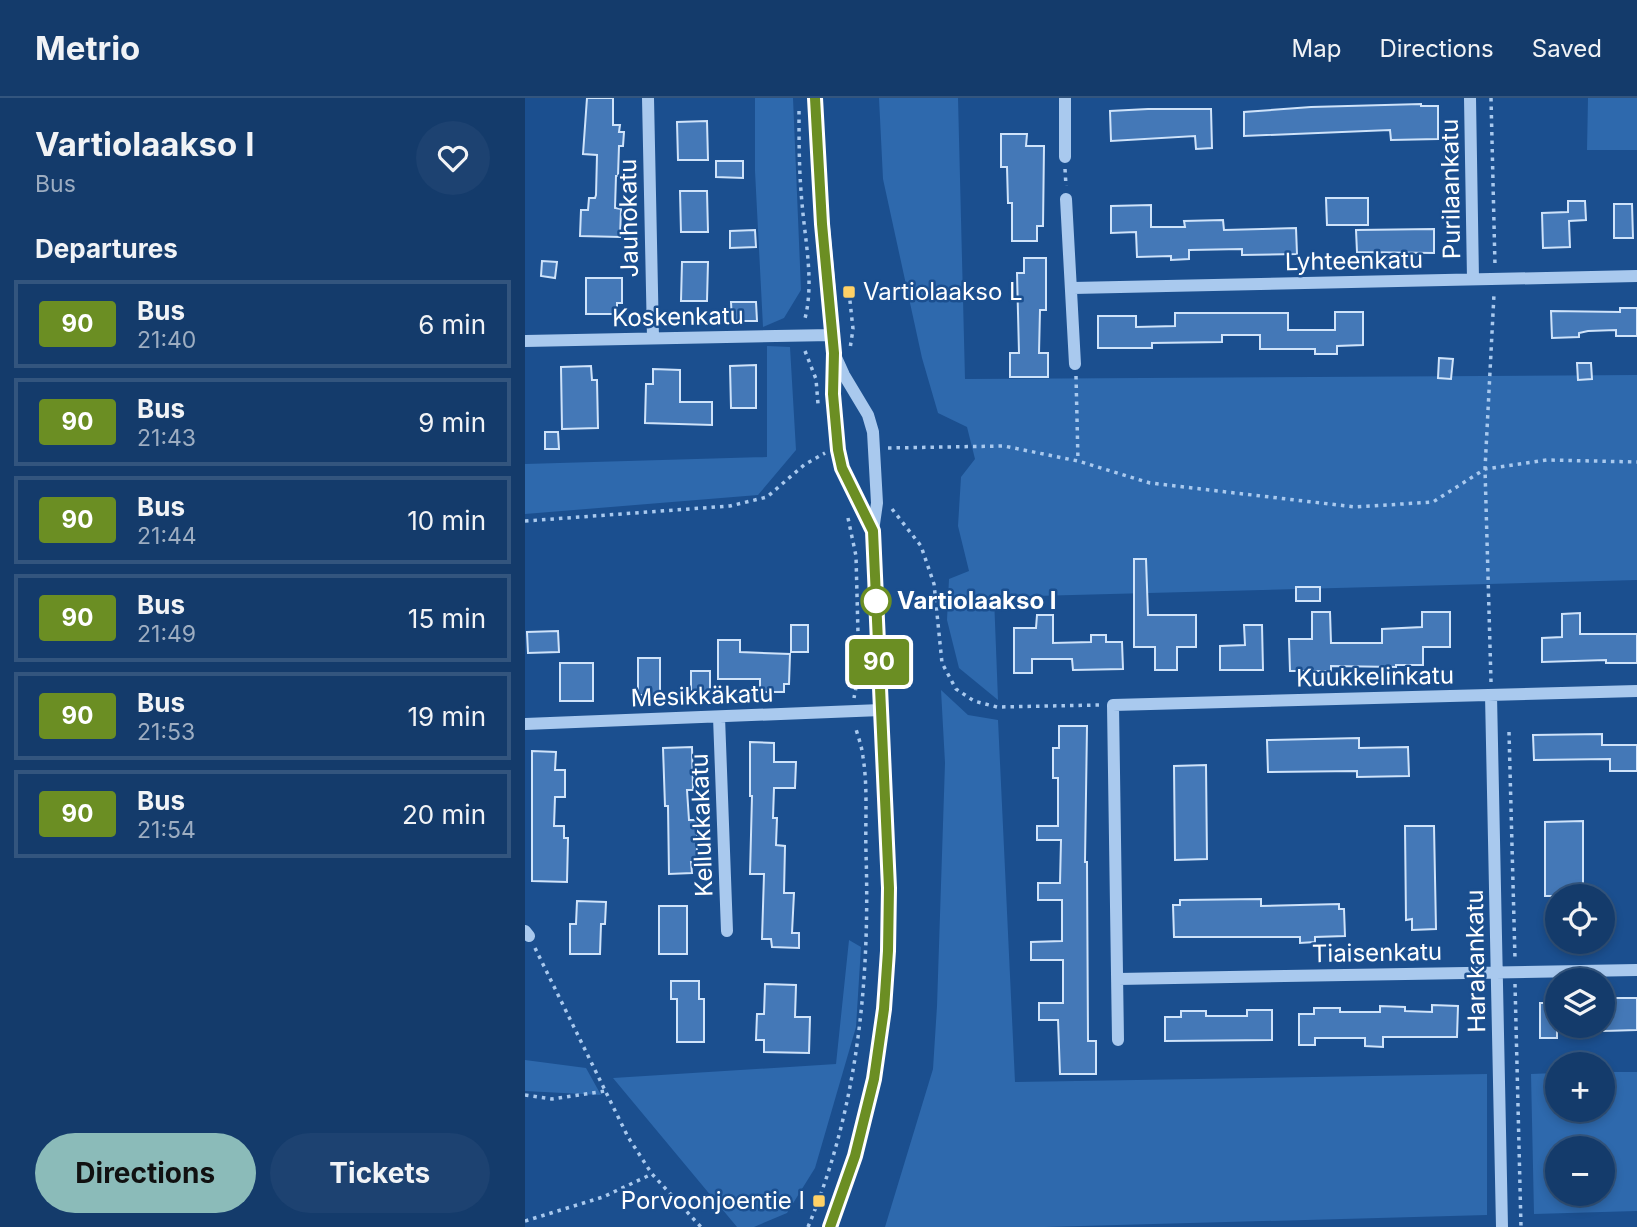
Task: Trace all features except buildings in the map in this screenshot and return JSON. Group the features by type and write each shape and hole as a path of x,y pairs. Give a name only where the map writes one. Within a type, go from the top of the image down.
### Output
{"street":[{"name":"Jauhokatu","path":"648,98 653,338"},
{"path":"815,98 821,211 834,353 833,394 842,468 873,531"},
{"path":"1065,98 1065,157"},
{"name":"Purilaankatu","path":"1470,98 1473,279"},
{"path":"1066,199 1073,288 1075,364"},
{"name":"Lyhteenkatu","path":"1073,288 1637,276"},
{"name":"Koskenkatu","path":"525,341 832,335"},
{"path":"830,1227 858,1143 874,1079 884,1009 889,888 873,531 877,503 873,432 868,415 834,353"},
{"name":"Kuukkelinkatu","path":"1113,705 1637,691"},
{"name":"Harakankatu","path":"1491,695 1502,1227"},
{"path":"1113,705 1118,1040"},
{"name":"Mesikkäkatu","path":"525,724 881,710"},
{"name":"Kellukkakatu","path":"719,717 727,931"},
{"name":"Tiaisenkatu","path":"1118,979 1637,970"}],"path":[{"path":"1491,98 1495,279 1485,469 1491,695"},
{"path":"799,110 800,190 808,297 803,336 805,350 816,379 818,407"},
{"path":"1065,157 1066,199"},
{"path":"849,292 853,330 850,352"},
{"path":"1075,364 1078,461"},
{"path":"886,438 889,459"},
{"path":"820,443 824,464"},
{"path":"888,448 1003,446 1078,461 1150,482 1355,507 1433,502 1485,469 1547,460 1637,462"},
{"path":"525,521 730,506 767,497 804,465"},
{"path":"891,502 893,511 921,546 934,584 942,663 956,689 974,701 997,707 1113,705"},
{"path":"808,1227 832,1161 847,1101 861,1026 868,918 863,757 853,711 859,672 856,556 847,513"},
{"path":"1509,729 1521,1227"},
{"path":"527,934 628,1137 652,1174 701,1227"},
{"path":"525,1095 552,1099 605,1091"},
{"path":"525,1221 603,1197 652,1174"}],"shaded area":[{"path":"755,98 793,98 801,290 784,318 763,327 755,171"},
{"path":"879,98 958,98 965,379 1637,375 1637,580 994,597 998,700 959,668 947,620 949,579 969,571 958,526 961,477 975,459 967,427 938,413 922,358 883,179"},
{"path":"1588,98 1637,98 1637,150 1587,150"},
{"path":"767,346 790,347 796,450 758,495 525,514 525,464 767,457"},
{"path":"941,690 968,715 998,720 1015,1082 1487,1074 1487,1215 1045,1227 885,1227 933,1069 945,763"},
{"path":"849,940 861,947 856,1027 815,1168 787,1213 754,1227 737,1227 613,1078 836,1064"},
{"path":"525,1060 586,1068 601,1095 525,1091"},
{"path":"1615,1072 1637,1072 1637,1211 1534,1214 1531,1074 1545,1073 1545,1122 1615,1122"}],"bus line":[{"name":"90","path":"815,98 822,224 834,353 833,394 838,450 842,468 873,531 889,888 884,1009 874,1079 855,1156 830,1227"}],"place":[{"name":"Vartiolaakso L","path":"849,292"},
{"name":"Vartiolaakso I","path":"876,601"},
{"name":"Porvoonjoentie I","path":"819,1201"}]}
